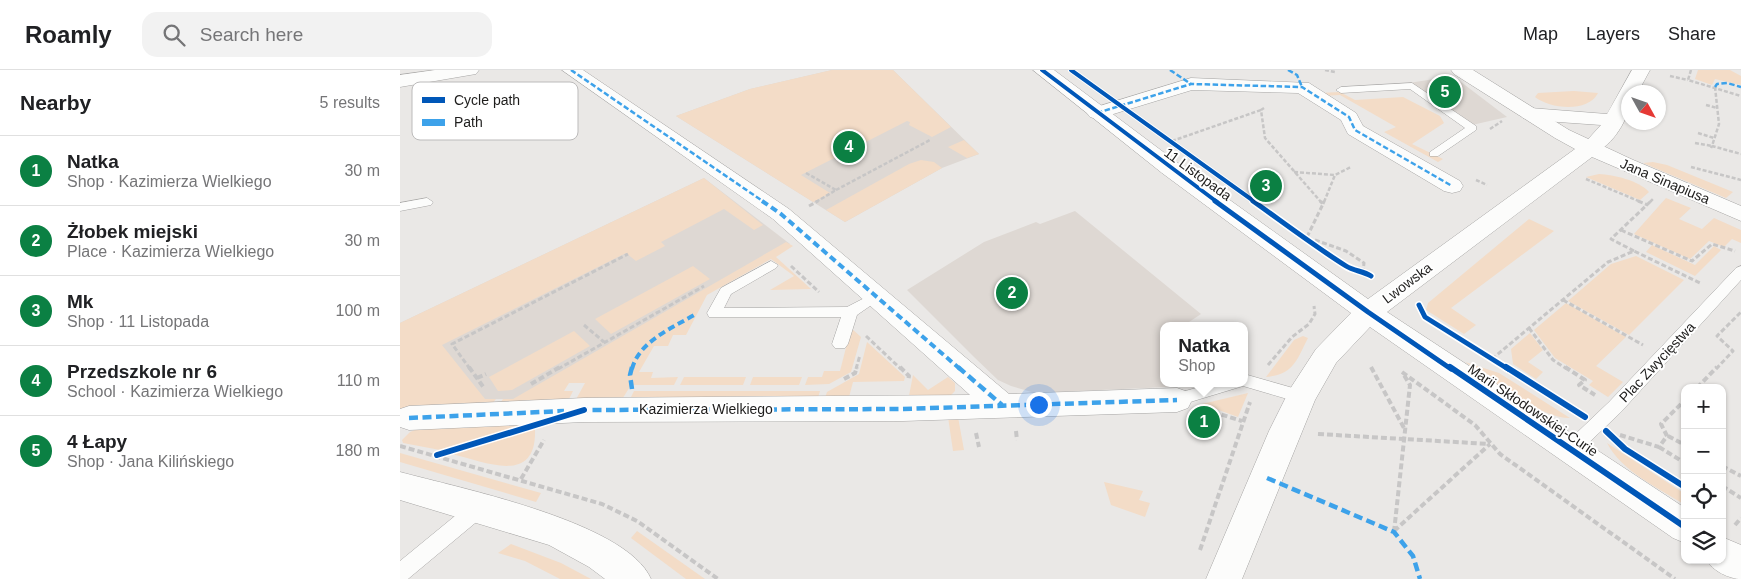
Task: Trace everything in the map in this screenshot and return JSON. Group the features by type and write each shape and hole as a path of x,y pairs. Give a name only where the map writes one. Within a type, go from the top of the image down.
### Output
{"street":[{"path":"400,81 470,70"},
{"path":"571,70 756,195 786,218 1002,405"},
{"name":"11 Listopada","path":"1042,70 1097,113 1368,312"},
{"path":"1170,70 1191,84"},
{"name":"Jana Sinapiusa","path":"1460,70 1530,114 1590,148 1741,214"},
{"name":"Lwowska","path":"1633,85 1641,70"},
{"path":"1097,113 1191,84 1284,78 1302,87 1349,117 1355,130 1452,186"},
{"name":"Lwowska","path":"1224,579 1300,397 1326,356 1368,312 1599,142 1621,107"},
{"path":"1530,114 1614,120"},
{"name":"Marii Skłodowskiej-Curie","path":"1368,312 1681,524"},
{"name":"Kazimierza Wielkiego","path":"409,418 584,410 903,409 1177,400"},
{"path":"400,486 557,532 602,555 633,579"},
{"path":"1726,556 1741,565"}],"lane":[{"path":"1341,90 1412,86 1472,128 1434,154"},
{"path":"400,207 427,202"},
{"path":"771,265 726,291 714,313 850,312 876,297"},
{"name":"Plac Zwycięstwa","path":"1571,449 1615,407 1741,271"},
{"path":"840,344 850,312"},
{"path":"1248,383 1300,397"},
{"path":"1177,400 1227,387"},
{"path":"400,572 479,508"}],"path":[{"path":"1688,80 1692,70"},
{"path":"1670,76 1715,87 1741,96"},
{"path":"1170,142 1270,106 1284,78"},
{"path":"1711,147 1719,124 1715,87"},
{"path":"1706,105 1717,108"},
{"path":"1261,110 1265,138 1322,204"},
{"path":"1698,133 1714,138"},
{"path":"786,218 930,140"},
{"path":"1695,143 1740,155"},
{"path":"1683,166 1707,168 1741,180"},
{"path":"1294,172 1335,175 1351,167"},
{"path":"806,172 836,190"},
{"path":"1335,175 1307,238 1346,251 1364,263 1363,271"},
{"path":"1578,176 1648,205"},
{"path":"1652,200 1611,239 1721,293"},
{"path":"1621,230 1692,262 1712,244 1741,253"},
{"path":"1440,362 1458,357 1492,359 1608,262 1634,251"},
{"path":"485,390 452,344 628,254"},
{"path":"528,385 713,281"},
{"path":"1248,381 1263,371 1292,337 1309,324 1315,314 1313,298"},
{"path":"1563,300 1663,356"},
{"path":"1701,384 1732,351 1718,336 1741,312"},
{"path":"584,325 604,342"},
{"path":"1530,328 1554,360 1585,380 1579,385 1615,407"},
{"path":"863,343 865,335"},
{"path":"817,408 824,388 855,373 861,350"},
{"path":"1371,367 1405,429"},
{"path":"1490,444 1394,532 1410,385 1402,372 1475,425 1500,454 1675,579"},
{"path":"477,378 486,374"},
{"path":"1681,404 1661,424 1668,436 1681,443"},
{"path":"1199,551 1242,421"},
{"path":"1318,433 1490,444"},
{"path":"1614,435 1619,443"},
{"path":"1614,435 1659,447 1681,461"},
{"path":"1659,447 1668,436"},
{"path":"521,479 544,439"},
{"path":"400,446 521,479 602,504 637,520 718,579"},
{"path":"437,455 446,452"},
{"path":"1726,468 1741,476"},
{"path":"1726,489 1741,498"},
{"path":"1730,516 1741,522"}],"shaded area":[{"path":"832,70 893,70 979,154 942,168 845,222 676,116 750,89"},
{"path":"832,70 893,70 951,127 932,137 909,125 910,122 907,121 801,175 830,193 813,202 676,116 750,89"},
{"path":"1698,70 1730,70 1741,76 1741,85 1715,79 1712,85 1695,79"},
{"path":"1453,76 1507,117 1472,125 1409,83"},
{"path":"1574,91 1598,93 1586,104 1568,107 1550,104 1535,97 1538,93"},
{"path":"1340,92 1355,100 1403,97 1440,116 1444,123 1412,144 1443,159 1438,162 1384,132 1396,127 1340,95 1323,96 1318,93"},
{"path":"964,140 979,154 967,158 948,147"},
{"path":"921,160 934,162 942,168 845,222 826,210 909,164"},
{"path":"1653,162 1667,165 1733,192 1726,198 1643,163"},
{"path":"1599,174 1632,181 1649,192 1640,200 1586,177"},
{"path":"704,178 790,244 524,399 400,400 400,323"},
{"path":"704,178 763,225 754,230 724,209 661,242 665,246 636,261 626,253 442,345 485,399 496,399 490,406 400,425 400,323"},
{"path":"1666,198 1691,208 1679,219 1702,229 1714,218 1741,230 1741,243 1732,239 1724,247 1709,241 1690,259 1634,234"},
{"path":"1075,211 1201,314 1189,322 1160,322 1160,387 1167,387 1035,393 1011,386 998,380 907,290 984,242 1036,222 1040,224"},
{"path":"1529,219 1554,231 1451,308 1476,325 1464,334 1426,310 1428,303"},
{"path":"786,242 793,246 776,257 811,289 770,290 794,276 771,259 707,295 686,335 673,335 668,346 654,346 639,372 653,372 651,378 678,377 674,385 631,385 621,401 574,403 585,383 569,383 564,391 573,391 567,403 498,406 503,399 513,399"},
{"path":"1652,245 1695,265 1714,246 1721,250 1695,276 1646,252"},
{"path":"1636,256 1684,280 1629,335 1568,301 1611,264"},
{"path":"693,266 710,279 611,334 595,319"},
{"path":"1566,303 1626,337 1596,366 1623,382 1608,397 1589,385 1593,381 1555,358 1534,330"},
{"path":"851,328 861,337 851,372 829,384 805,385 808,377 822,377 824,371 840,371"},
{"path":"574,331 590,346 512,390 498,391 489,377"},
{"path":"1530,333 1543,350 1528,362 1543,372 1536,379 1513,364 1511,349"},
{"path":"1303,336 1308,338 1293,365 1283,373 1266,377 1294,340"},
{"path":"867,342 905,377 904,381 853,382 848,401 824,401 827,392 859,374"},
{"path":"1465,362 1499,373 1570,418 1558,417 1531,405"},
{"path":"913,375 928,390 948,377 955,383 955,391 948,398 908,401"},
{"path":"684,377 746,377 743,385 680,385"},
{"path":"753,377 802,377 799,385 750,385"},
{"path":"634,391 820,391 817,401 629,401"},
{"path":"1248,393 1238,417 1202,404"},
{"path":"948,417 958,417 964,450 953,451"},
{"path":"542,420 440,450 403,443 402,440 410,432 427,425"},
{"path":"535,429 533,447 528,458 519,464 507,466 494,465 452,454"},
{"path":"1607,443 1681,491 1681,503 1631,471"},
{"path":"400,453 541,493 536,502 400,462"},
{"path":"1104,482 1143,491 1139,500 1150,503 1145,517 1111,505"},
{"path":"637,531 705,579 686,579 631,538"},
{"path":"511,544 561,563 591,579 560,579 525,561 498,553"}],"marked path":[{"path":"571,70 781,214 1002,405"},
{"path":"1170,70 1191,84"},
{"path":"1288,70 1297,75 1302,87"},
{"path":"1715,87 1717,84 1727,83 1741,87"},
{"path":"1097,113 1191,84 1302,87 1349,117 1355,130 1452,186"},
{"path":"632,389 630,375 633,363 640,353 662,334 696,314"},
{"path":"579,410 903,409 1177,400"},
{"path":"409,418 564,411"},
{"path":"1267,478 1394,532 1413,556 1420,579"}],"cycle path":[{"path":"1042,70 1170,168 1368,312 1681,524"},
{"path":"1071,70 1327,254 1349,268 1363,271 1371,276"},
{"path":"1419,305 1425,317 1585,417"},
{"path":"437,455 584,410"},
{"path":"1606,431 1625,449 1681,484"}],"place":[{"name":"4 Łapy","path":"1445,92"},
{"name":"Przedszkole nr 6","path":"849,147"},
{"name":"Mk","path":"1266,186"},
{"name":"Żłobek miejski","path":"1012,293"},
{"name":"Natka","path":"1204,422"}]}
